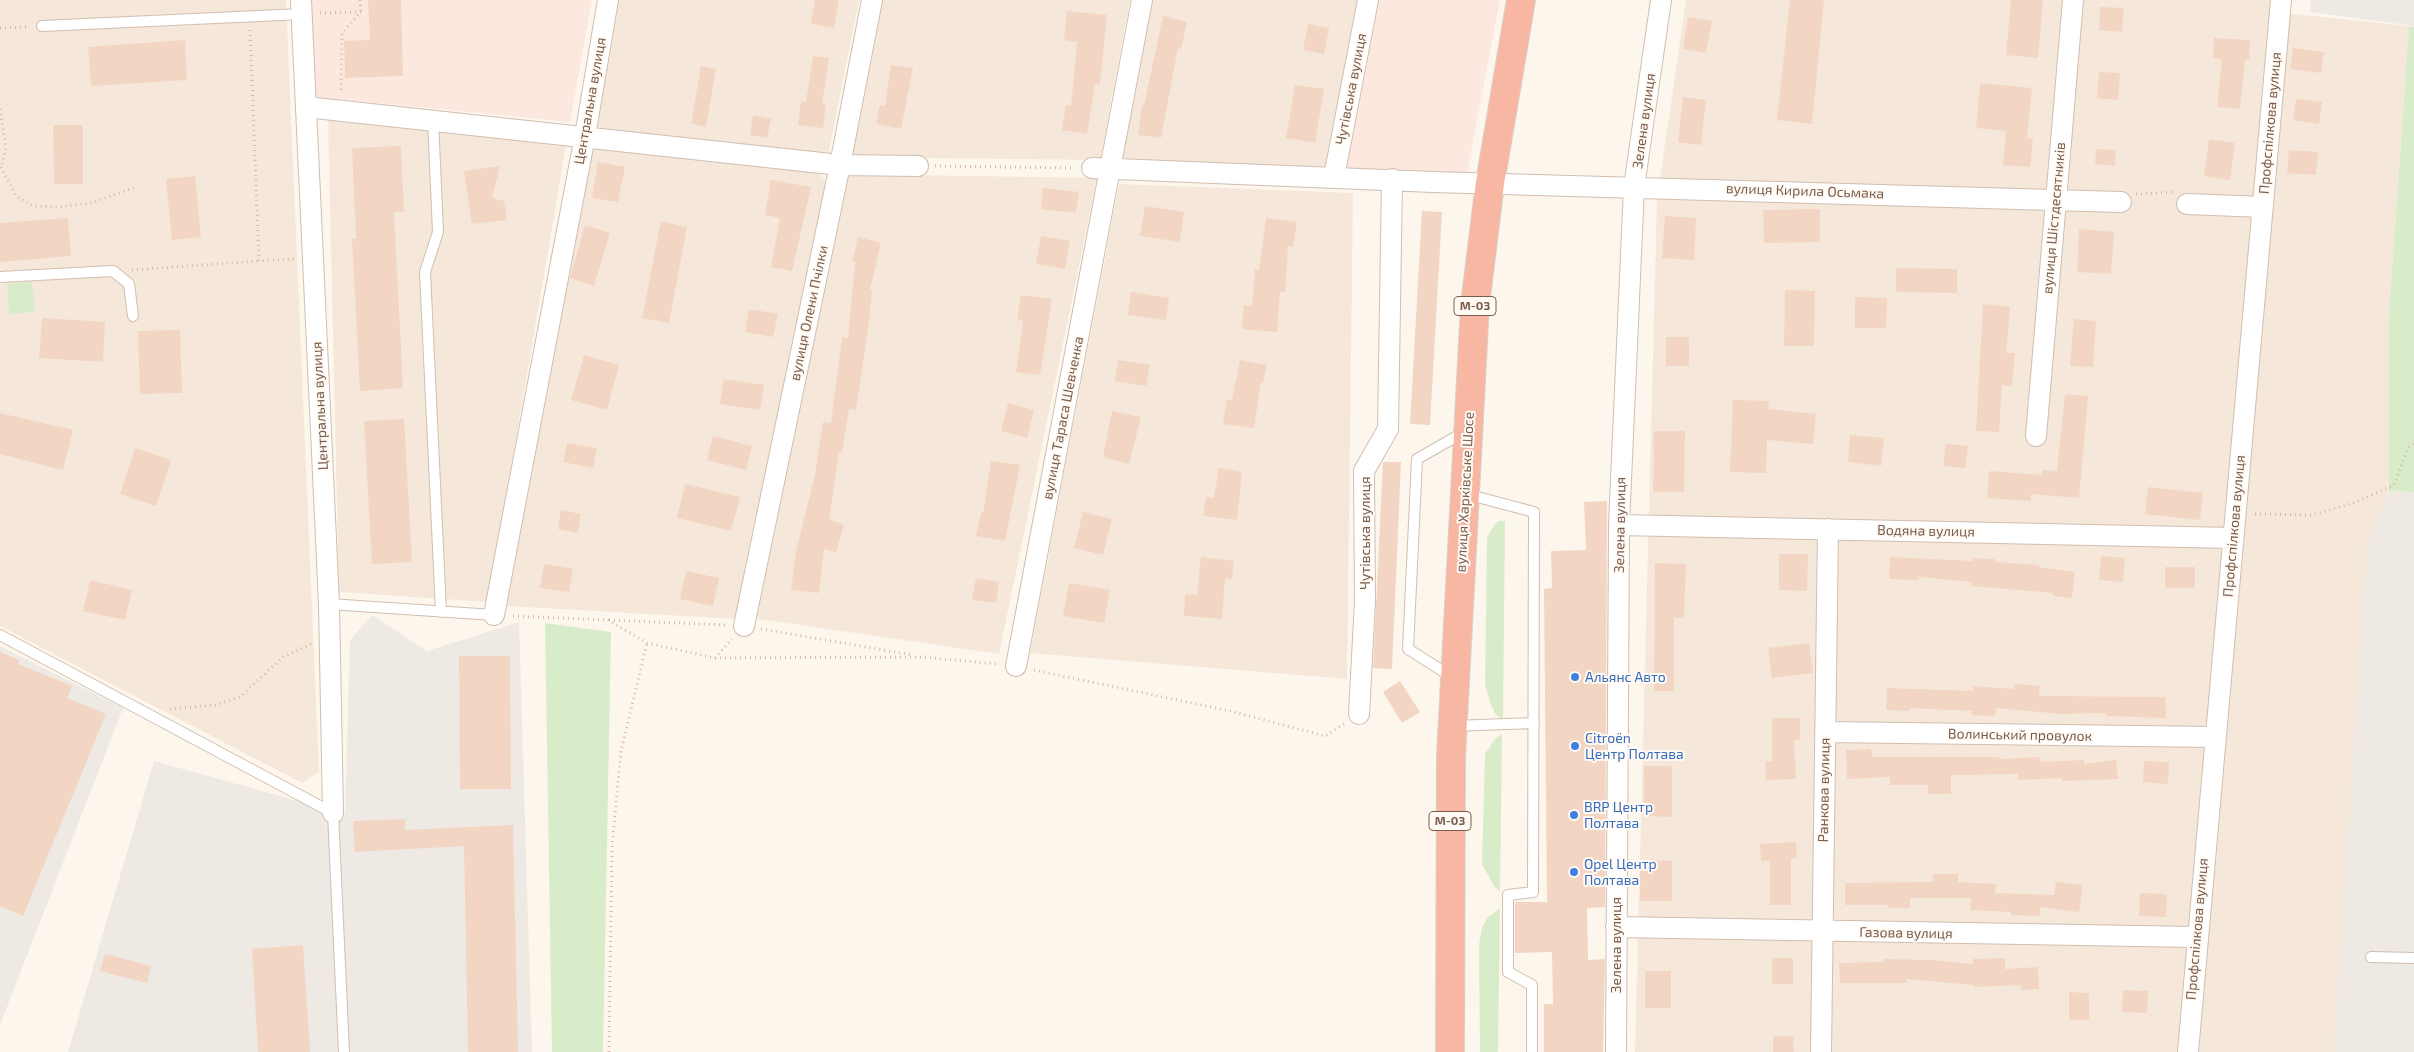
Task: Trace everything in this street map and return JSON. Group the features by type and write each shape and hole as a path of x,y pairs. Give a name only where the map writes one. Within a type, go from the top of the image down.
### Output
{"highway":[{"name":"вулиця Харківське Шосе","path":"1448,1052 1453,726 1475,305 1490,183 1521,0"}],"street":[{"name":"Центральна вулиця","path":"494,615 585,136 608,0"},
{"name":"вулиця Олени Пчілки","path":"744,626 840,165 872,0"},
{"name":"вулиця Тараса Шевченка","path":"1016,666 1101,169 1142,0"},
{"name":"Чутівська вулиця","path":"1334,177 1368,0"},
{"name":"Зелена вулиця","path":"1616,1052 1619,524 1634,187 1661,0"},
{"name":"вулиця Шістдесятників","path":"2036,436 2073,0"},
{"name":"Профспілкова вулиця","path":"2188,1052 2196,937 2281,0"},
{"name":"Центральна вулиця","path":"301,7 329,604 333,813"},
{"path":"306,107 840,165 918,166"},
{"name":"вулиця Кирила Осьмака","path":"1101,169 1392,180 2121,202"},
{"name":"Чутівська вулиця","path":"1359,714 1365,601 1364,471 1388,429 1392,180"},
{"path":"2187,204 2262,207"},
{"name":"Водяна вулиця","path":"1619,524 2232,538"},
{"name":"Ранкова вулиця","path":"1821,1052 1828,529"},
{"name":"Волинський провулок","path":"1825,732 2215,737"},
{"name":"Газова вулиця","path":"1616,927 2196,937"}],"lane":[{"path":"42,26 252,16 301,7"},
{"path":"434,120 438,232 425,272 441,612"},
{"path":"0,277 113,271 129,284 133,316"},
{"path":"1455,679 1408,649 1417,459 1469,429"},
{"path":"1465,494 1534,512 1533,892 1508,895 1508,972 1532,985 1532,1052"},
{"path":"329,604 494,615"},
{"path":"0,636 333,813 344,1052"},
{"path":"1453,726 1534,723"},
{"path":"2371,957 2414,958"}],"path":[{"path":"341,110 342,33 360,12 360,0"},
{"path":"301,7 360,12"},
{"path":"252,16 249,24 259,261"},
{"path":"0,28 42,26"},
{"path":"0,109 6,148 1,168 16,196 33,206 57,207 91,203 136,187"},
{"path":"918,166 1101,169"},
{"path":"2121,202 2126,194 2174,191 2187,204"},
{"path":"113,271 314,258"},
{"path":"2235,512 2273,516 2311,515 2354,503 2394,485 2408,448 2414,443"},
{"path":"494,615 744,626 921,657 1016,666 1230,711 1325,736 1359,714"},
{"path":"608,620 646,643 715,658 921,657"},
{"path":"715,658 744,626"},
{"path":"142,712 215,705 240,698 283,657 329,636"},
{"path":"609,1052 612,848 621,751 646,643"}],"shaded area":[{"path":"0,0 286,0 319,772 302,783 0,626"},
{"path":"311,0 592,0 570,122 315,97"},
{"path":"615,0 859,0 828,155 594,127"},
{"path":"878,0 1130,0 1100,160 849,157"},
{"path":"1150,0 1361,0 1327,169 1121,159"},
{"path":"1375,0 1500,0 1466,178 1341,169"},
{"path":"1686,0 2275,0 2274,12 2409,26 2389,315 2389,491 2367,548 2334,1052 1635,1052 1657,200"},
{"path":"2311,0 2414,0 2414,26 2310,12"},
{"path":"328,118 566,146 488,602 339,592"},
{"path":"591,147 818,173 830,184 736,619 506,606"},
{"path":"849,174 1097,178 999,654 753,618"},
{"path":"1119,184 1353,193 1347,679 1030,653"},
{"path":"2389,491 2414,492 2414,1052 2334,1052 2367,548"},
{"path":"372,615 427,651 519,622 532,1052 68,1052 154,761 345,814 350,640"},
{"path":"0,646 123,708 0,1025"}],"green space":[{"path":"2409,26 2414,27 2414,492 2389,491 2389,315"},
{"path":"32,282 35,312 9,314 7,284"},
{"path":"1499,521 1505,521 1503,720 1496,715 1485,685 1487,537"},
{"path":"545,623 611,632 603,1052 552,1052"},
{"path":"1502,734 1500,892 1494,886 1482,864 1485,754 1495,739"},
{"path":"1500,908 1498,1052 1480,1052 1479,945 1482,928 1487,918"}],"building":[{"path":"368,0 401,0 403,76 345,78 344,41 370,40"},
{"path":"815,0 839,0 834,28 811,24"},
{"path":"1790,0 1824,0 1812,124 1777,120"},
{"path":"2011,0 2043,0 2038,58 2006,55"},
{"path":"2100,7 2124,8 2122,32 2099,30"},
{"path":"1067,11 1107,15 1100,85 1095,84 1087,134 1062,130 1066,105 1071,106 1077,42 1064,40"},
{"path":"1163,16 1187,22 1181,49 1178,48 1161,138 1138,135 1142,105 1144,105"},
{"path":"1688,17 1712,21 1706,53 1683,49"},
{"path":"1308,24 1329,28 1324,54 1303,50"},
{"path":"2214,38 2250,40 2249,60 2245,60 2240,109 2217,107 2222,59 2213,58"},
{"path":"185,40 187,80 91,86 88,47"},
{"path":"2293,48 2324,52 2321,73 2290,69"},
{"path":"813,56 829,58 822,104 826,104 823,128 798,125 801,101 806,102"},
{"path":"891,65 913,68 901,129 876,124 880,105 885,106"},
{"path":"701,66 716,69 706,127 691,124"},
{"path":"2099,72 2120,73 2118,100 2097,98"},
{"path":"1980,83 2032,88 2027,138 2033,139 2030,167 2003,165 2006,131 1976,128"},
{"path":"1295,85 1324,89 1315,143 1286,138"},
{"path":"1683,97 1706,100 1701,145 1678,142"},
{"path":"2296,99 2322,102 2319,124 2293,120"},
{"path":"753,115 771,119 767,138 750,135"},
{"path":"53,125 83,125 83,184 54,184"},
{"path":"2209,139 2235,143 2230,180 2204,176"},
{"path":"401,146 404,212 394,212 403,388 360,391 352,239 356,239 352,148"},
{"path":"2096,149 2116,150 2115,166 2095,164"},
{"path":"2289,150 2318,152 2316,175 2287,173"},
{"path":"598,162 625,167 618,202 592,198"},
{"path":"500,166 492,198 504,201 507,220 472,224 464,171"},
{"path":"195,176 201,237 172,240 166,179"},
{"path":"771,180 811,187 792,271 771,267 780,218 765,215"},
{"path":"1043,188 1079,192 1076,213 1041,209"},
{"path":"1145,206 1184,212 1180,242 1140,236"},
{"path":"1820,209 1820,242 1764,243 1763,210"},
{"path":"1422,211 1442,212 1430,425 1410,424"},
{"path":"1665,216 1696,218 1694,260 1662,258"},
{"path":"68,218 71,256 0,262 0,223"},
{"path":"1266,218 1297,222 1293,247 1288,246 1285,292 1280,292 1277,332 1242,329 1244,305 1252,306 1255,269 1259,270"},
{"path":"661,221 687,227 669,323 642,318"},
{"path":"585,225 610,233 594,286 570,278"},
{"path":"2079,229 2114,232 2111,274 2077,272"},
{"path":"1041,236 1070,241 1065,269 1036,264"},
{"path":"858,237 881,243 870,290 872,290 869,323 856,410 849,409 842,453 839,452 829,520 844,524 836,552 824,549 819,593 791,590 796,552 815,475 823,422 831,423 842,337 848,338 855,262 852,262"},
{"path":"1896,268 1957,269 1957,293 1896,292"},
{"path":"1785,290 1815,291 1814,346 1784,346"},
{"path":"1131,292 1169,298 1166,320 1128,315"},
{"path":"1021,295 1052,299 1040,375 1016,372 1023,321 1017,320"},
{"path":"1855,297 1887,298 1886,328 1855,328"},
{"path":"1983,304 2010,307 2006,353 2015,353 2012,386 2002,385 1999,432 1976,431"},
{"path":"749,309 778,314 773,337 745,332"},
{"path":"42,318 105,322 103,362 39,358"},
{"path":"2074,319 2096,321 2093,367 2070,366"},
{"path":"180,330 182,393 140,394 138,331"},
{"path":"1666,337 1689,337 1689,366 1666,366"},
{"path":"584,355 619,365 607,410 571,400"},
{"path":"1118,360 1150,365 1146,386 1115,381"},
{"path":"1240,360 1267,365 1263,383 1261,382 1254,428 1223,424 1227,399 1232,400"},
{"path":"724,379 764,385 760,410 720,404"},
{"path":"2065,394 2088,396 2079,498 2031,494 2031,501 1987,498 1989,471 2042,475 2042,470 2057,471"},
{"path":"1733,400 1769,401 1768,409 1816,414 1813,444 1767,440 1766,473 1730,472"},
{"path":"1008,403 1034,410 1027,438 1001,431"},
{"path":"1112,411 1141,417 1129,464 1103,457"},
{"path":"0,413 73,430 63,470 0,454"},
{"path":"404,419 412,562 372,564 364,421"},
{"path":"1654,431 1685,431 1684,492 1653,492"},
{"path":"1850,435 1884,438 1881,466 1848,462"},
{"path":"713,436 752,446 746,470 707,460"},
{"path":"567,443 597,448 593,468 563,462"},
{"path":"1946,444 1968,446 1965,468 1943,466"},
{"path":"135,448 171,460 156,506 120,494"},
{"path":"991,461 1020,465 1005,541 976,536 981,513 983,513"},
{"path":"1383,462 1401,462 1392,669 1373,668"},
{"path":"1219,468 1242,472 1237,520 1203,516 1206,497 1214,498"},
{"path":"685,484 740,497 731,531 677,518"},
{"path":"2148,487 2203,493 2200,520 2145,514"},
{"path":"1607,501 1605,907 1587,908 1588,960 1605,959 1603,1052 1544,1052 1544,1004 1553,1004 1552,952 1515,953 1515,902 1547,902 1544,589 1552,588 1551,551 1586,550 1584,502"},
{"path":"561,510 581,514 578,533 558,529"},
{"path":"1083,512 1112,519 1103,555 1074,548"},
{"path":"1779,554 1808,554 1807,591 1779,590"},
{"path":"2101,556 2125,558 2123,582 2099,580"},
{"path":"1201,557 1234,561 1232,579 1225,578 1222,619 1184,616 1185,594 1197,595"},
{"path":"1890,557 1972,561 1972,558 1995,559 1995,562 2039,565 2039,567 2075,572 2072,598 2053,596 2053,593 1971,586 1971,582 1919,577 1918,580 1889,579"},
{"path":"1655,563 1686,564 1684,618 1674,618 1674,691 1654,691"},
{"path":"544,564 573,569 569,592 540,588"},
{"path":"2165,567 2195,567 2195,588 2165,588"},
{"path":"686,571 719,578 713,606 680,599"},
{"path":"976,578 999,582 996,603 972,600"},
{"path":"90,580 132,590 125,620 83,611"},
{"path":"1069,583 1110,590 1104,623 1063,616"},
{"path":"1809,643 1813,673 1772,678 1768,648"},
{"path":"0,652 19,660 18,664 72,686 67,698 106,714 23,916 0,906"},
{"path":"459,656 510,656 511,789 460,789"},
{"path":"1400,681 1420,712 1402,723 1383,692"},
{"path":"2015,684 2040,686 2039,696 2165,697 2166,718 2106,716 2106,713 2061,714 1996,708 1995,716 1971,715 1972,711 1910,708 1910,711 1886,710 1887,688 1973,691 1973,686 2014,689"},
{"path":"1772,718 1800,718 1800,740 1794,740 1796,779 1766,780 1765,761 1772,761"},
{"path":"1871,749 1872,757 1999,757 1999,759 2040,757 2041,762 2084,760 2084,764 2116,760 2118,779 2062,781 2062,778 2018,780 2018,774 1951,775 1951,794 1928,794 1928,785 1890,785 1890,777 1847,779 1846,750"},
{"path":"2144,761 2169,762 2168,784 2143,782"},
{"path":"1644,766 1672,766 1672,817 1644,816"},
{"path":"405,819 405,830 513,825 518,1052 468,1052 464,846 355,852 353,821"},
{"path":"1796,842 1797,858 1791,859 1791,905 1770,905 1770,860 1761,861 1760,844"},
{"path":"1640,860 1672,861 1672,901 1640,901"},
{"path":"1933,874 1958,874 1958,882 1996,884 1995,893 2054,895 2056,882 2083,885 2079,912 2040,907 2040,916 2011,915 2011,912 1970,910 1971,898 1910,898 1910,908 1888,908 1888,905 1845,905 1845,883 1933,882"},
{"path":"2140,893 2167,894 2166,917 2139,916"},
{"path":"303,945 310,1052 258,1052 252,949"},
{"path":"105,954 151,966 147,983 100,971"},
{"path":"1772,958 1793,958 1793,984 1772,984"},
{"path":"2005,958 2005,969 2038,967 2039,989 2021,990 2021,985 1974,987 1974,985 1906,979 1906,983 1840,983 1839,963 1884,962 1884,959 1931,960 1973,964 1973,959"},
{"path":"1645,971 1671,971 1671,1008 1645,1008"},
{"path":"2123,990 2148,991 2147,1013 2122,1012"},
{"path":"2069,992 2089,993 2089,1020 2069,1020"},
{"path":"1773,1036 1793,1036 1794,1052 1773,1052"}],"place":[{"name":"Альянс Авто","path":"1575,677"},
{"name":"Citroën Центр Полтава","path":"1575,746"},
{"name":"BRP Центр Полтава","path":"1574,815"},
{"name":"Opel Центр Полтава","path":"1574,872"}]}
